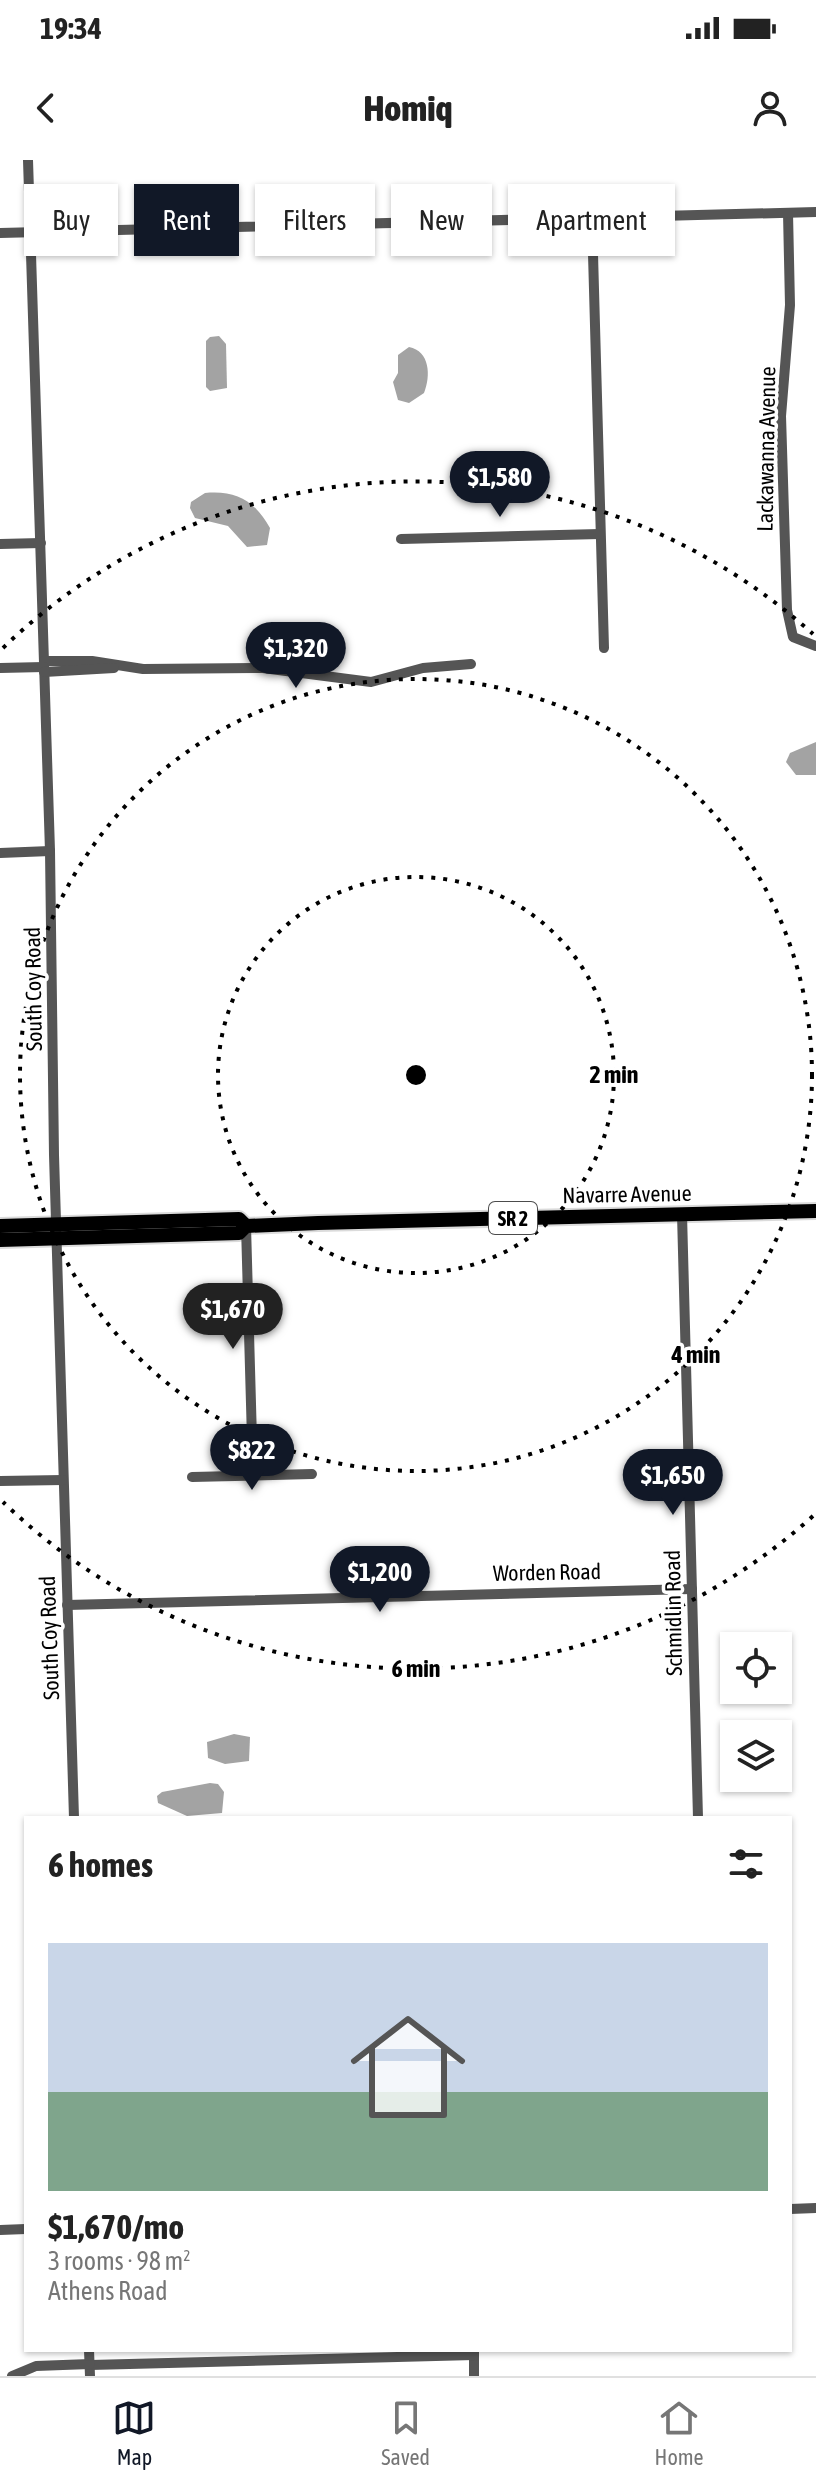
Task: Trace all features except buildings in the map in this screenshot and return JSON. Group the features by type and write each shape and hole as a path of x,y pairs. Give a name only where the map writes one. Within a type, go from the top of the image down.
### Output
{"highway":[{"name":"Navarre Avenue","path":"0,1226 56,1231 191,1234 239,1233 246,1226 816,1211"},
{"name":"Navarre Avenue","path":"0,1240 56,1231 226,1219 239,1219 246,1226"},
{"path":"191,1234 222,1227 226,1219"}],"street":[{"name":"South Coy Road","path":"28,160 28,184"},
{"path":"675,216 816,212"},
{"name":"Lackawanna Avenue","path":"788,213 790,305 781,421 787,610 793,637 816,646"},
{"path":"118,230 508,220"},
{"path":"0,233 24,232"},
{"name":"South Coy Road","path":"29,256 50,851 56,1231 74,1816"},
{"path":"593,256 604,648"},
{"path":"401,539 600,534"},
{"path":"0,544 41,543"},
{"path":"0,668 92,661 120,667 263,668 371,682 423,668 471,664"},
{"path":"0,853 50,851"},
{"name":"Schmidlin Road","path":"682,1214 698,1816"},
{"path":"246,1226 253,1475"},
{"path":"192,1477 312,1474"},
{"path":"0,1481 63,1480"},
{"name":"Worden Road","path":"67,1605 692,1589"},
{"path":"792,2209 816,2208"},
{"path":"0,2230 24,2229"},
{"path":"12,2376 36,2366 90,2368 474,2352 474,2376"}],"shaded area":[{"path":"219,336 226,344 227,388 210,391 206,387 206,341"},
{"path":"409,347 416,349 425,359 428,379 424,393 409,403 398,400 393,382 398,373 398,355"},
{"path":"205,493 226,493 251,504 270,528 267,545 247,547 228,526 195,518 190,508 191,502"},
{"path":"816,742 816,775 796,775 786,762 790,753"},
{"path":"234,1734 250,1737 249,1761 225,1764 208,1758 207,1742"},
{"path":"218,1784 224,1792 222,1813 187,1816 158,1803 157,1796 162,1792"}]}
